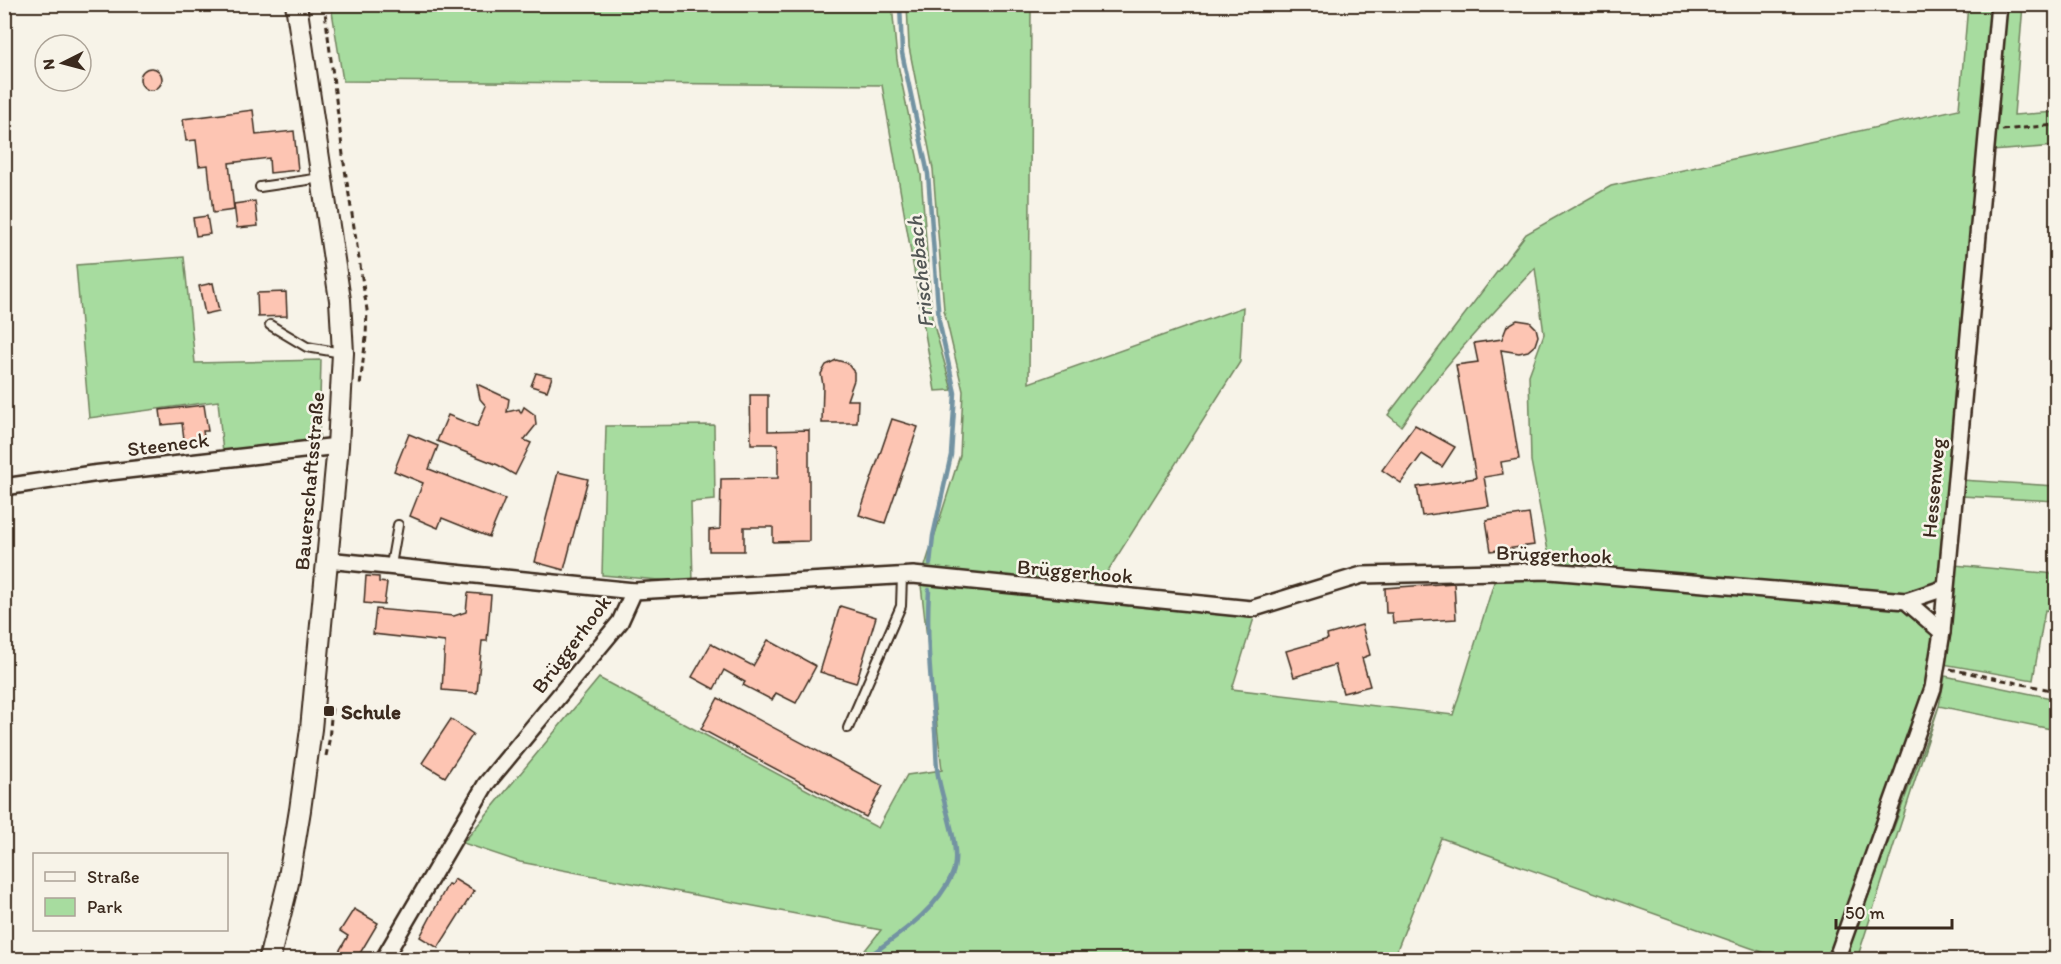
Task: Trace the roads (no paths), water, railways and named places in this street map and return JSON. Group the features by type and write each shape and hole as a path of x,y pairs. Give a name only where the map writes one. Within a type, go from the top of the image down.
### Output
{"street":[{"name":"Bauerschaftsstraße","path":"269,960 288,884 311,729 338,446 343,353 340,300 296,4"},
{"name":"Hessenweg","path":"1836,960 1933,688 1937,667 1999,4"},
{"name":"Steeneck","path":"4,487 92,474 338,446"},
{"path":"327,560 634,591"},
{"name":"Brüggerhook","path":"383,960 486,784 620,622 634,591 913,575 1251,609 1362,574 1550,571 1905,601"},
{"path":"1905,601 1945,588"},
{"path":"1905,601 1942,632"}],"lane":[{"path":"260,187 322,178"},
{"path":"270,325 307,347 343,353"},
{"path":"391,566 398,525"},
{"path":"848,728 901,606 902,576"}],"waterway":[{"name":"Frischebach","path":"900,4 902,53 928,174 939,321 955,393 951,455 933,536 930,564"},
{"path":"864,960 914,923 925,912 944,889 955,864 953,837 937,768 929,643 929,590"}],"place":[{"name":"Schule","path":"329,711"}]}
